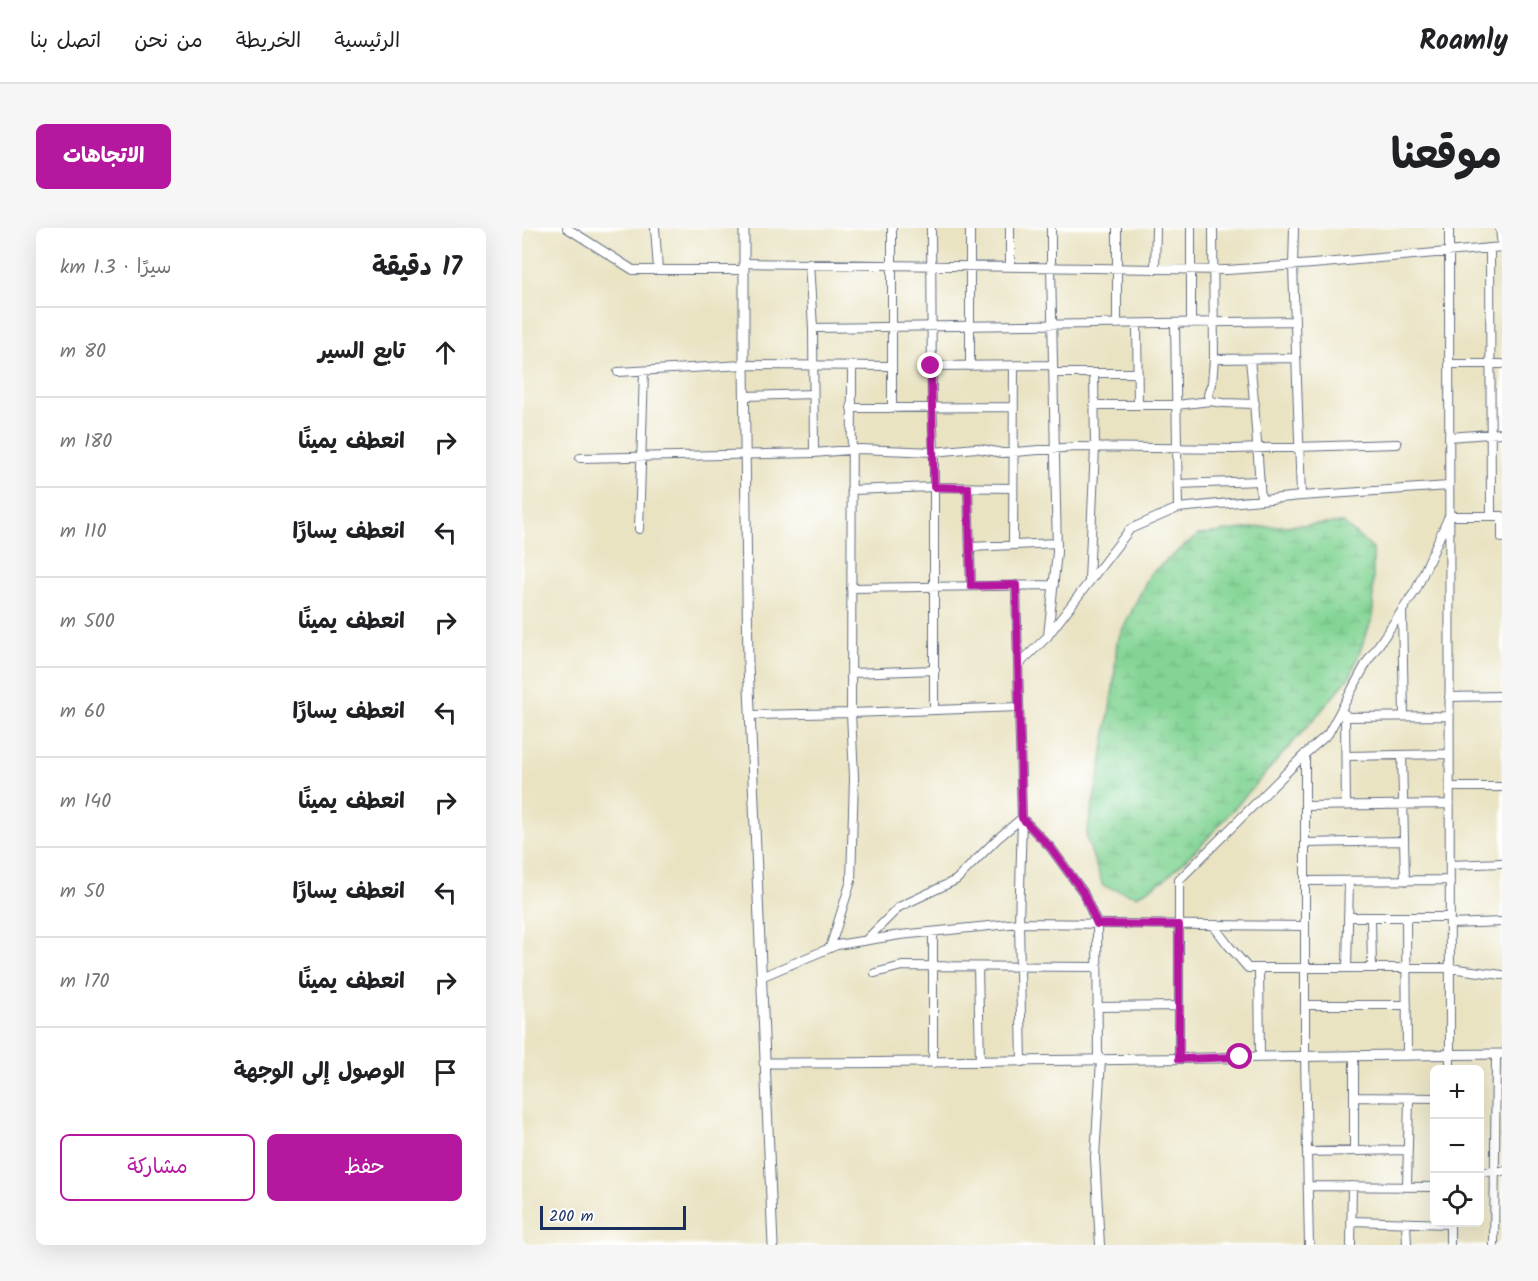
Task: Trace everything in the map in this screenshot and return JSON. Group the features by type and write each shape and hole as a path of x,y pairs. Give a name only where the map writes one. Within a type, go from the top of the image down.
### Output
{"main road":[{"path":"744,228 744,396 750,715 772,1245"},
{"path":"764,1063 933,1064 1499,1054"}],"street":[{"path":"567,228 633,270 809,263 1213,270 1293,266 1502,247 1500,228"},
{"path":"655,228 658,270"},
{"path":"892,228 892,408"},
{"path":"931,228 934,710"},
{"path":"970,228 970,366"},
{"path":"1010,228 1010,266"},
{"path":"1048,636 1057,543 1051,228"},
{"path":"1117,228 1117,324"},
{"path":"1155,269 1156,228"},
{"path":"1191,228 1191,323"},
{"path":"1210,401 1208,395 1212,384 1214,359 1213,228"},
{"path":"1294,228 1293,266 1301,496"},
{"path":"1449,228 1450,1065"},
{"path":"1491,248 1491,516"},
{"path":"809,263 813,328 813,453"},
{"path":"1491,283 1502,283"},
{"path":"813,328 1295,321"},
{"path":"1175,323 1178,508"},
{"path":"1137,324 1138,405"},
{"path":"1250,358 1261,500"},
{"path":"1214,359 1296,358"},
{"path":"1449,364 1502,364"},
{"path":"618,372 744,365 892,366"},
{"path":"830,948 851,881 854,777 850,713 852,366"},
{"path":"931,366 1014,366 1094,373 1137,373"},
{"path":"1013,545 1014,366"},
{"path":"639,529 644,371"},
{"path":"1089,582 1095,448 1094,373"},
{"path":"744,396 813,394"},
{"path":"1094,405 1177,405 1210,401 1254,404"},
{"path":"851,408 1014,407"},
{"path":"1449,437 1502,434"},
{"path":"580,458 813,453 860,449 934,452 976,448 1002,453 1095,448 1258,448 1397,444"},
{"path":"1178,484 1260,481"},
{"path":"1018,665 1048,636 1130,529 1178,508 1301,496 1449,486"},
{"path":"851,490 934,487 1013,488"},
{"path":"968,488 971,586"},
{"path":"1449,516 1502,516 1502,538"},
{"path":"1179,1059 1179,880 1305,754 1328,734 1367,662 1416,590 1449,516"},
{"path":"970,547 1057,543"},
{"path":"1016,585 1022,818 1019,923 1022,1062"},
{"path":"851,588 1054,585"},
{"path":"1402,610 1404,716"},
{"path":"851,673 935,670"},
{"path":"1449,697 1502,696"},
{"path":"1345,702 1346,806"},
{"path":"750,715 1019,707"},
{"path":"1345,717 1449,716"},
{"path":"1305,754 1305,1056 1309,1245"},
{"path":"1346,756 1449,754"},
{"path":"1402,755 1405,881"},
{"path":"1449,787 1502,787"},
{"path":"1305,806 1449,804"},
{"path":"1022,818 1051,848 1083,892 1097,924 1099,1060 1095,1156 1100,1245"},
{"path":"865,941 899,907 956,880 1022,818"},
{"path":"1305,843 1404,841"},
{"path":"1449,865 1502,863"},
{"path":"1305,881 1449,880"},
{"path":"1347,968 1349,881"},
{"path":"1348,917 1406,917 1502,922"},
{"path":"1371,917 1372,968"},
{"path":"1406,917 1407,1055"},
{"path":"761,977 837,945 900,935 1019,923 1305,926"},
{"path":"1213,925 1248,968 1450,968 1502,975"},
{"path":"933,932 933,1064"},
{"path":"875,974 902,966 1097,967"},
{"path":"978,966 980,1062"},
{"path":"1260,968 1260,1057"},
{"path":"1305,1005 1407,1005"},
{"path":"1097,1007 1179,1006"},
{"path":"1494,1245 1498,1171 1499,1054"},
{"path":"1354,1055 1354,1151"},
{"path":"1354,1097 1430,1098"},
{"path":"1407,1187 1409,1098"},
{"path":"1307,1152 1408,1150"},
{"path":"1308,1186 1430,1187"},
{"path":"1351,1245 1352,1186"},
{"path":"1351,1221 1430,1223"},
{"path":"1406,1224 1407,1245"},
{"path":"1450,1227 1450,1245"}],"green space":[{"path":"1343,523 1373,549 1373,616 1351,675 1204,842 1165,879 1137,896 1103,886 1086,837 1100,771 1114,682 1117,641 1150,574 1198,535 1260,527"}],"route":[{"path":"931,366 934,487 968,488 971,586 1016,585 1022,818 1051,848 1083,892 1097,924 1179,925 1179,1059 1240,1057"}]}
